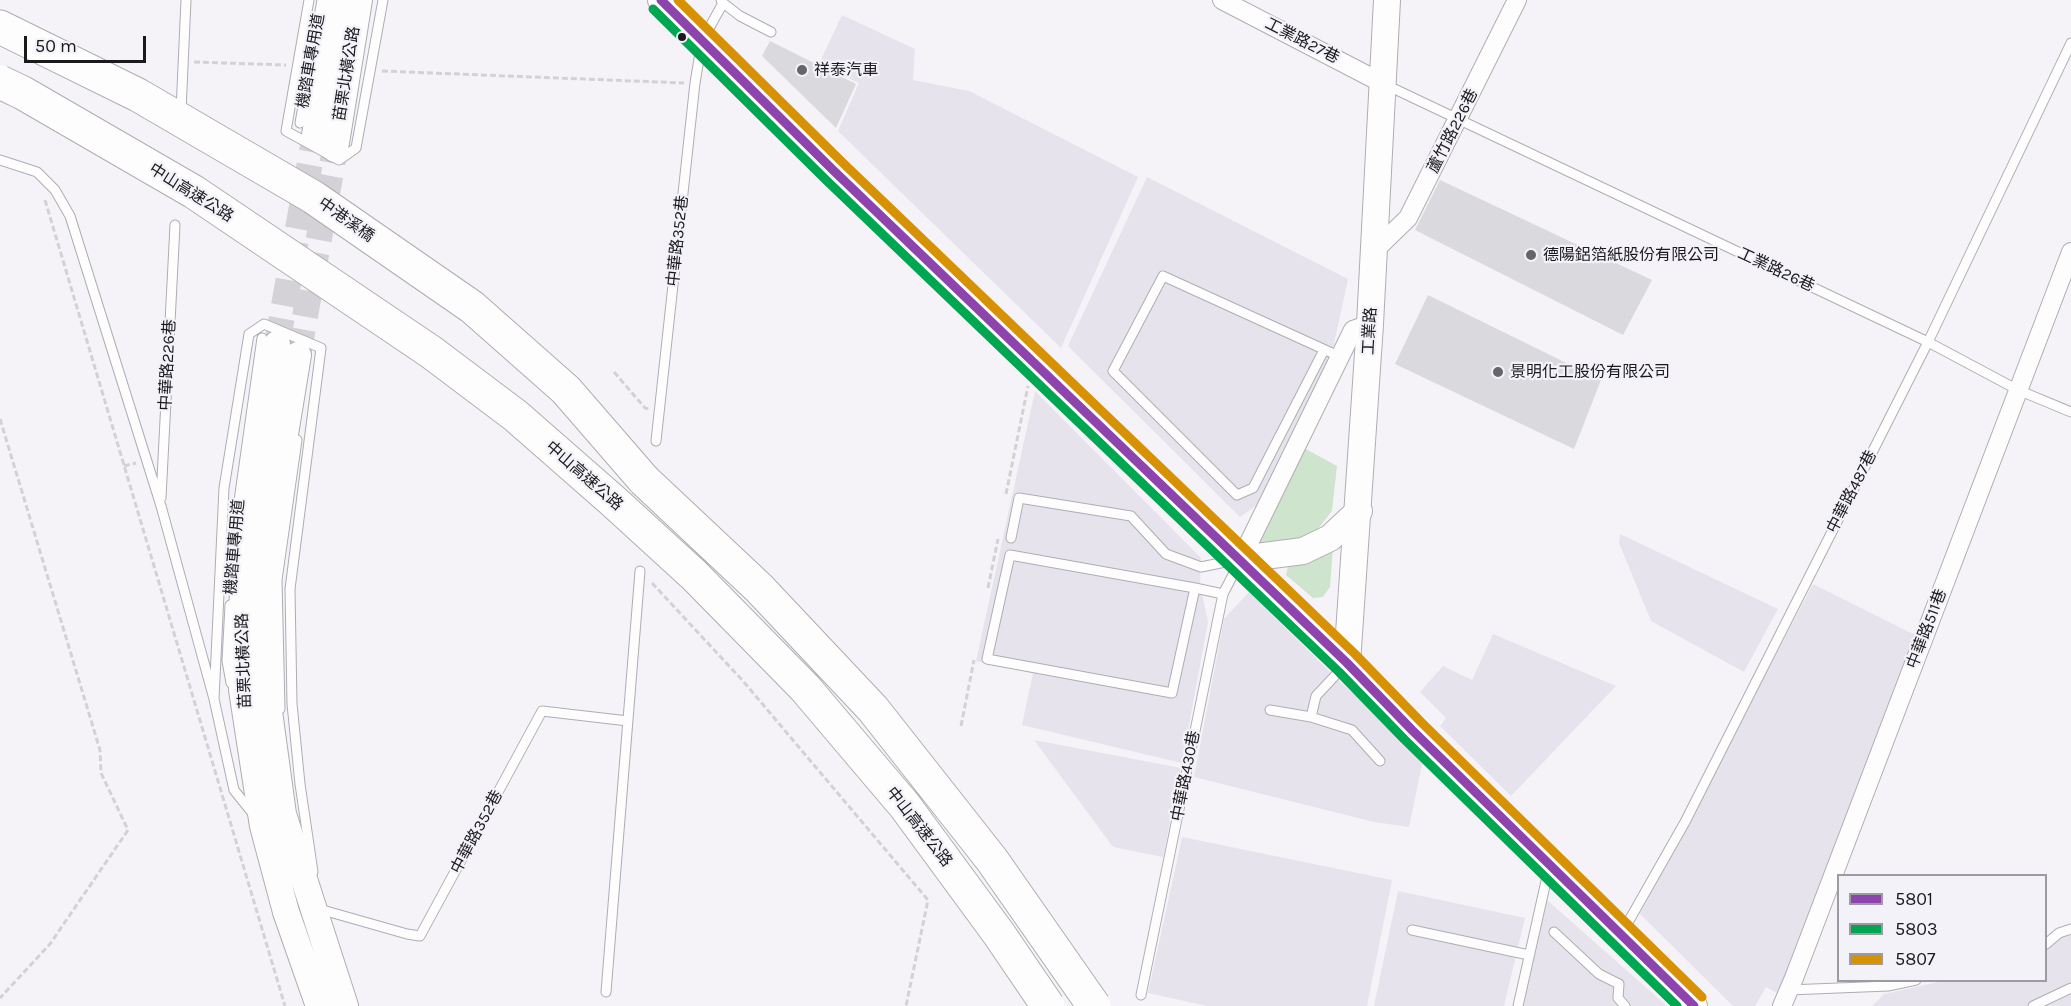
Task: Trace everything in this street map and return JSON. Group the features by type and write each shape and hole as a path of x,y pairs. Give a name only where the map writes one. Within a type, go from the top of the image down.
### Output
{"highway":[{"name":"中港溪橋","path":"0,27 138,95 313,197 472,307 566,390 644,480 759,588 873,709 992,860 1094,1006"},
{"name":"中山高速公路","path":"0,82 194,192 431,352 516,416 613,501 694,575 805,688 905,806 999,934 1048,1006"}],"street":[{"name":"苗栗北橫公路","path":"324,139 337,0"},
{"name":"苗栗北橫公路","path":"324,139 359,0"},
{"path":"661,0 1241,559 1694,1006"},
{"name":"工業路27巷","path":"1222,0 1382,83"},
{"name":"工業路","path":"1347,663 1359,511 1387,0"},
{"name":"蘆竹路226巷","path":"1374,251 1408,218 1517,0"},
{"name":"中華路511巷","path":"1785,998 2071,252"},
{"path":"1241,559 1332,353 1353,330 1370,324"},
{"name":"苗栗北橫公路","path":"279,346 243,553 242,690 273,820 286,912 345,1006"},
{"path":"1241,559 1303,551 1330,538 1359,511"},
{"name":"苗栗北橫公路","path":"314,956 319,1006"}],"lane":[{"path":"181,118 186,0"},
{"path":"309,0 286,131 339,160 356,148 383,0"},
{"name":"機踏車專用道","path":"322,0 324,139"},
{"path":"722,2 740,16 771,32"},
{"name":"中華路352巷","path":"656,441 695,83 702,41 722,2"},
{"name":"中華路487巷","path":"1621,935 1685,822 1928,342 2071,43"},
{"path":"324,139 357,80"},
{"name":"工業路26巷","path":"1382,83 1928,342 2018,390 2071,412"},
{"path":"0,160 37,172 55,190 69,216 161,506 214,699 234,790 273,820"},
{"name":"中華路226巷","path":"161,506 175,225"},
{"path":"1163,276 1332,353 1253,488 1237,495 1113,371 1163,276"},
{"path":"214,699 224,488 249,334 264,324 321,348 290,589 292,704 300,784 319,909 314,956"},
{"name":"機踏車專用道","path":"236,532 237,508 279,346"},
{"path":"273,820 277,580 298,430"},
{"path":"1011,538 1019,498 1131,516 1166,554 1201,567 1241,559"},
{"name":"機踏車專用道","path":"233,567 235,543"},
{"path":"1194,588 1172,693 987,659 1010,555 1194,588 1223,594"},
{"name":"中華路430巷","path":"1141,995 1223,594 1241,559"},
{"path":"606,992 640,571"},
{"name":"機踏車專用道","path":"231,591 227,661 273,820"},
{"path":"1311,717 1316,696 1347,663"},
{"path":"1270,710 1311,717 1352,730 1380,761"},
{"name":"中華路352巷","path":"319,909 420,936 542,711 628,722"},
{"path":"1518,1006 1550,865"},
{"path":"2047,943 2059,933 2071,929"},
{"path":"1412,930 1529,955"},
{"path":"1554,932 1599,974 1619,984 1618,998 1625,1006"},
{"path":"1785,998 1910,982"},
{"path":"2033,1006 2071,988"}],"path":[{"path":"183,62 298,66"},
{"path":"371,71 695,83"},
{"path":"37,172 285,1006"},
{"path":"1006,498 1032,360"},
{"path":"614,372 645,408 659,412"},
{"path":"0,419 100,750 101,773 128,830 50,944 0,998"},
{"path":"988,589 999,532"},
{"path":"640,571 743,681 928,900 906,1006"},
{"path":"961,726 975,658"}],"shaded area":[{"path":"842,15 915,49 913,80 969,91 1138,177 1061,348 838,131 859,83 819,64"},
{"path":"1147,177 1348,279 1332,353 1260,503 1240,517 1068,346"},
{"path":"1035,391 1201,558 1200,584 1208,622 1182,763 1022,725 1033,673 976,661"},
{"path":"1620,534 1778,609 1744,672 1651,621 1619,543"},
{"path":"1813,584 1915,635 1779,994 1766,987 1755,1006 1733,1006 1640,914"},
{"path":"1249,592 1339,681 1424,755 1409,827 1374,822 1194,777 1224,619"},
{"path":"1493,634 1616,686 1511,796 1440,726 1446,718 1420,692 1443,666 1472,680"},
{"path":"1034,740 1181,768 1163,857 1113,847"},
{"path":"1182,837 1392,880 1367,1006 1207,1006 1148,993"},
{"path":"1398,891 1525,918 1504,1006 1374,1006"},
{"path":"1547,900 1667,1006 1523,1006"},
{"path":"2071,934 2071,1006 1872,1006 1884,994 1938,982 2047,982 2047,947"}],"green space":[{"path":"1304,448 1337,466 1332,511 1310,539 1255,547"},
{"path":"1333,548 1330,587 1323,597 1313,598 1286,575 1289,562"}],"building":[{"name":"祥泰汽車","path":"770,41 856,84 836,128 762,56"},
{"name":"德陽鋁箔紙股份有限公司","path":"1440,180 1652,280 1623,335 1415,230"},
{"name":"景明化工股份有限公司","path":"1428,295 1601,380 1574,449 1395,364"}],"tunnel":[{"path":"277,344 315,135"},
{"path":"298,355 335,149"}],"transit line":[{"name":"5801","path":"661,0 834,171 1347,663 1412,730 1694,1006"},
{"name":"5807","path":"678,0 842,162 1355,654 1421,722 1702,997"},
{"name":"5803","path":"653,9 826,180 1339,672 1404,739 1677,1006"}],"place":[{"name":"祥泰汽車","path":"802,70"},
{"name":"德陽鋁箔紙股份有限公司","path":"1531,255"},
{"name":"景明化工股份有限公司","path":"1498,372"}]}
